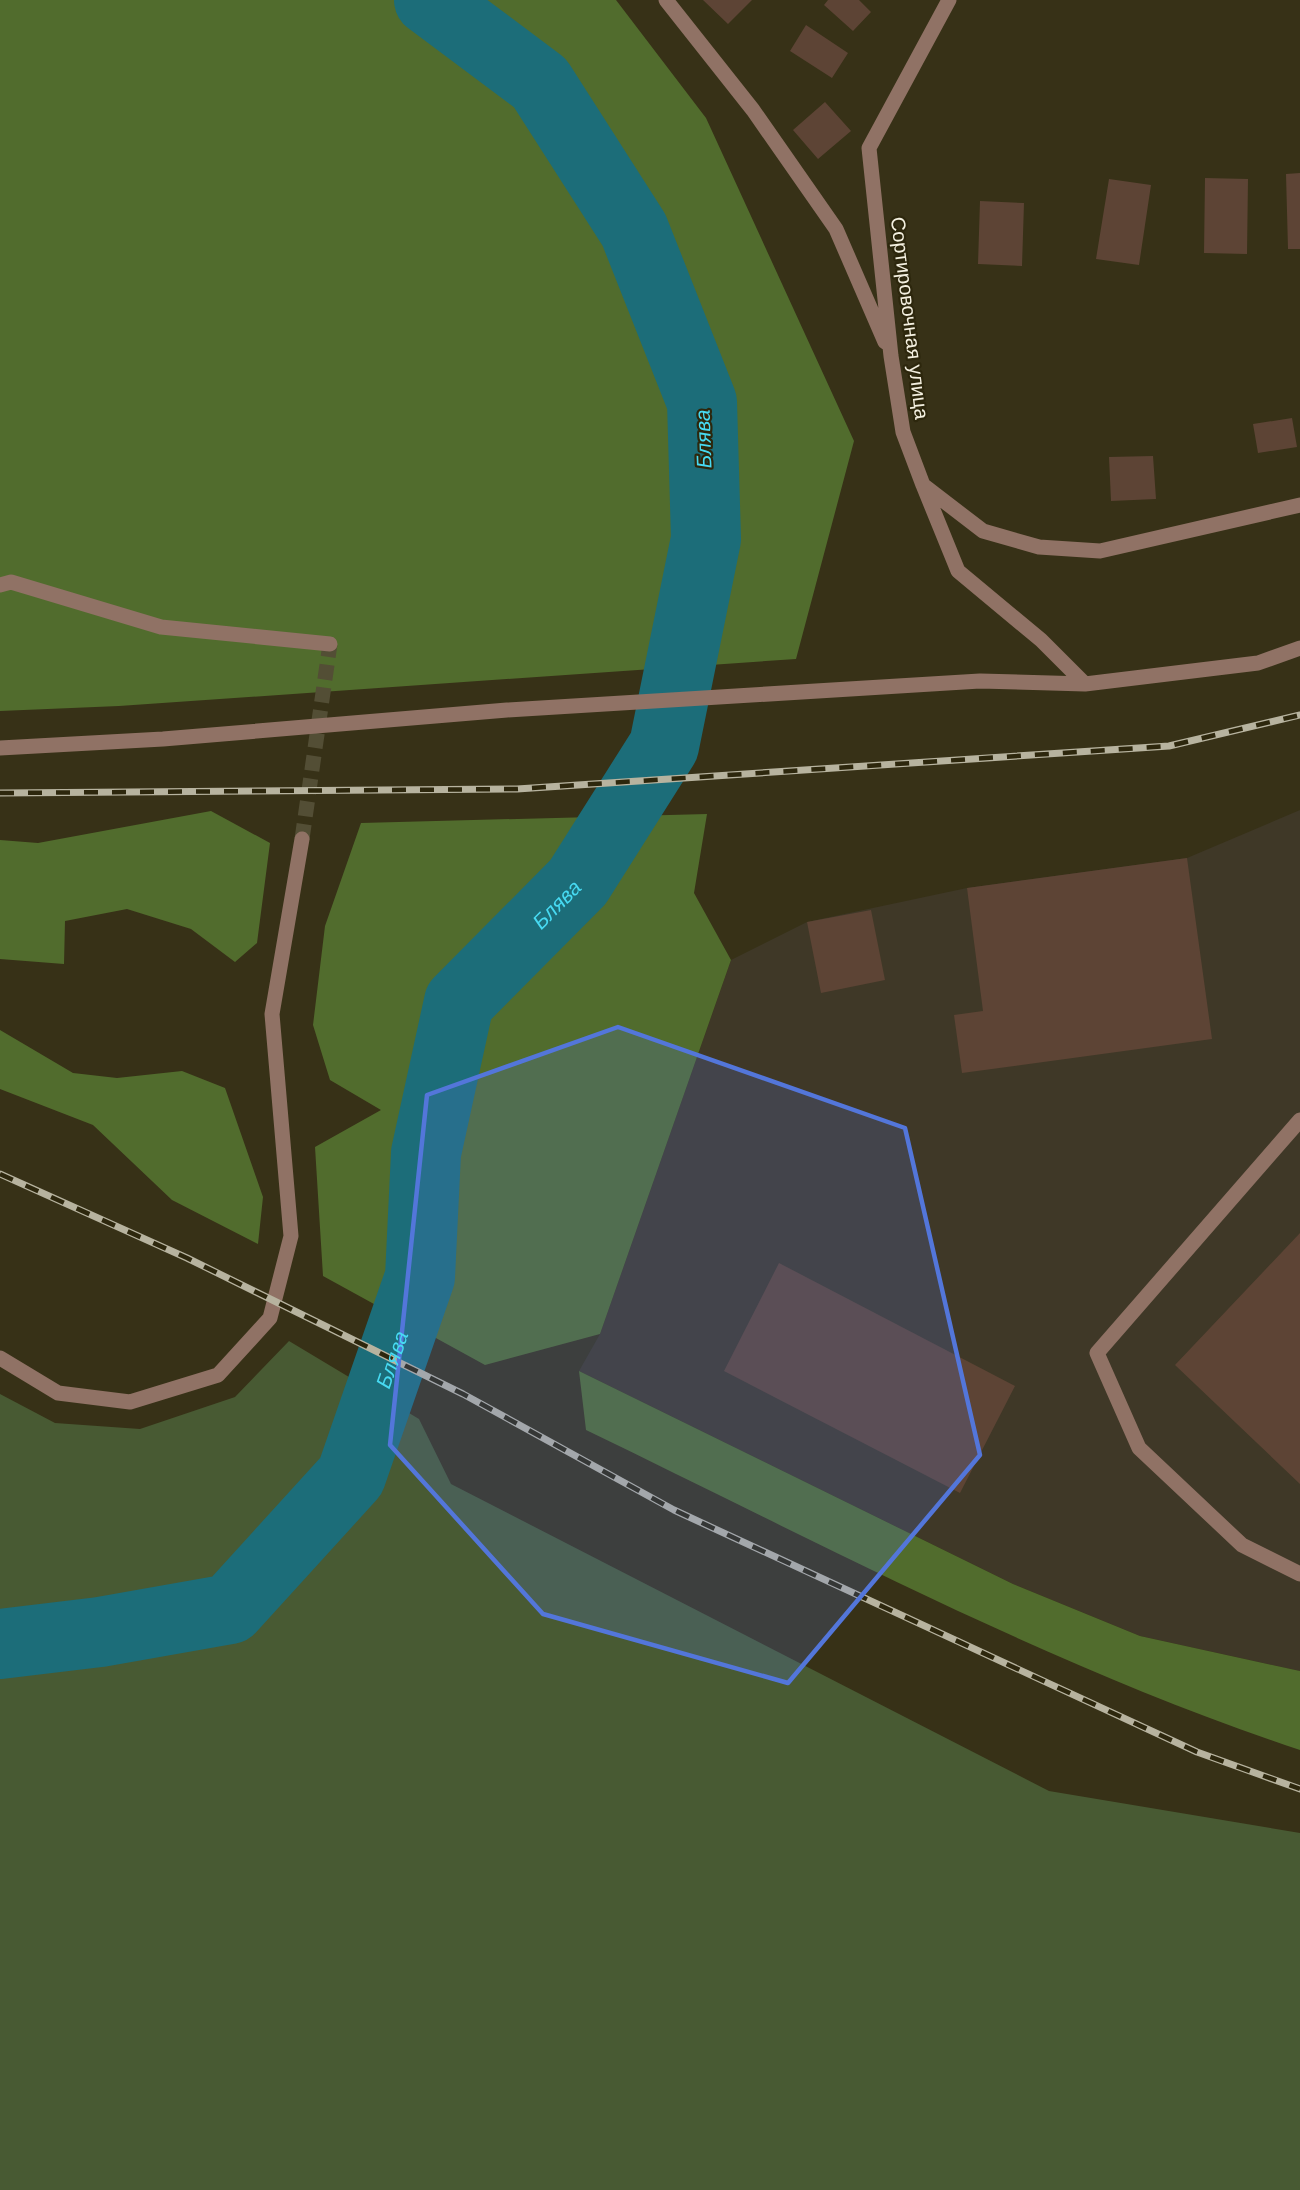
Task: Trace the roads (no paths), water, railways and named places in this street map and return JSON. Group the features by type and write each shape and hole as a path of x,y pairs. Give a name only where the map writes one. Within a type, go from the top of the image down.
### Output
{"street":[{"path":"666,0 753,110 836,229 891,356"},
{"name":"Сортировочная улица","path":"949,0 868,148 891,356 903,432 958,571 1041,640 1085,684"},
{"path":"923,485 983,531 1039,548 1100,551 1300,505"},
{"path":"0,585 11,582 161,627 330,644"},
{"path":"0,748 163,739 507,710 980,681 1085,684 1258,663 1300,648"},
{"path":"0,1358 58,1393 130,1402 218,1375 270,1318 291,1236 272,1014 302,839"},
{"path":"1300,1120 1097,1353 1139,1448 1242,1545 1300,1574"}],"waterway":[{"name":"Блява","path":"0,1644 100,1632 230,1609 351,1476 420,1277 426,1153 459,1002 578,882 664,746 706,539 702,402 634,230 540,83 429,0"}],"tunnel":[{"path":"302,839 330,644"}],"railway":[{"path":"0,793 517,789 1169,746 1300,715"},
{"path":"0,1174 187,1258 463,1394 674,1510 1197,1752 1300,1789"}]}
